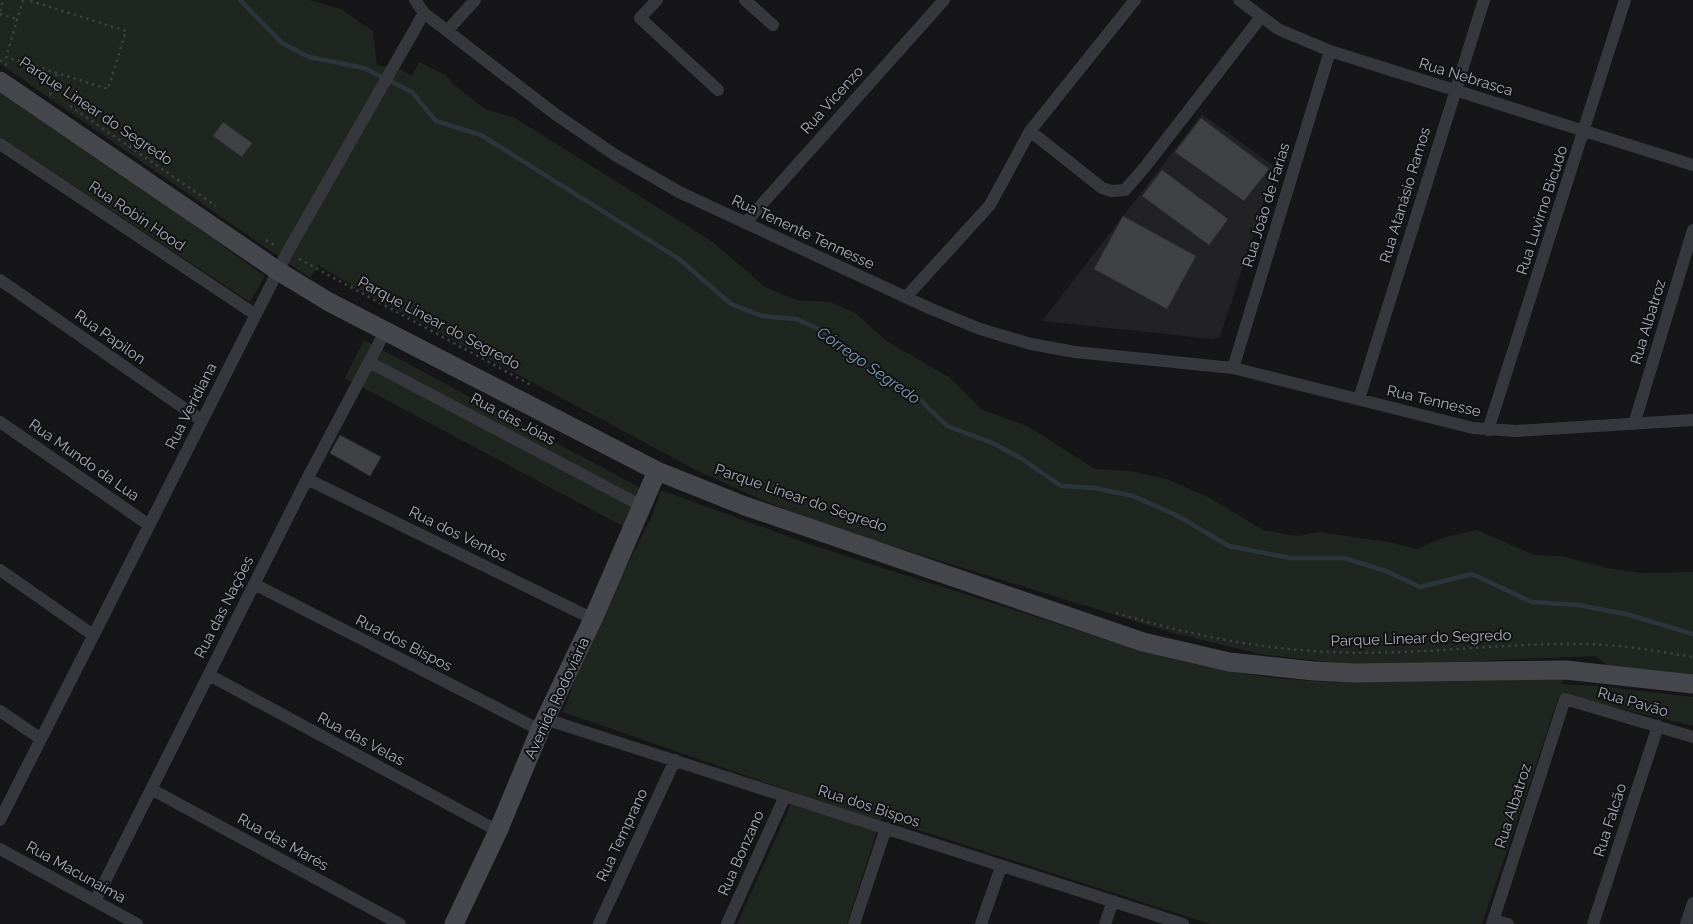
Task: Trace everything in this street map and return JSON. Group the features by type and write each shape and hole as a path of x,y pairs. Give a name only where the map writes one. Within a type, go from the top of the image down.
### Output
{"main road":[{"path":"7,75 46,113 278,271 329,302 657,471 745,506 1143,642 1229,662 1354,673 1566,670 1693,684"},
{"name":"Avenida Rodoviária","path":"454,924 498,831 543,724 594,619 657,471"}],"street":[{"name":"Rua Tenente Tennesse","path":"415,0 424,13 447,31 555,114 615,155 679,192 906,297 980,329 1031,344 1075,352 1232,368"},
{"path":"447,31 475,0"},
{"path":"657,0 640,18 718,90"},
{"path":"745,0 773,25"},
{"name":"Rua Vicenzo","path":"746,223 944,0"},
{"path":"906,297 990,205 1030,131 1134,0"},
{"name":"Rua Nebrasca","path":"1239,0 1278,29 1330,51 1693,165"},
{"name":"Rua Atanásio Ramos","path":"1359,400 1454,90 1484,0"},
{"name":"Rua Luvirno Bicudo","path":"1488,430 1585,131 1625,0"},
{"name":"Rua Veridiana","path":"0,820 287,253 424,13"},
{"path":"1030,131 1102,188 1111,191 1125,190 1145,167 1261,17"},
{"name":"Rua João de Farias","path":"1232,368 1330,51"},
{"name":"Rua Robin Hood","path":"0,144 256,315"},
{"name":"Rua Albatroz","path":"1634,424 1693,230"},
{"name":"Rua Papilon","path":"0,280 201,420"},
{"name":"Rua das Nações","path":"95,901 307,479 386,330"},
{"name":"Rua das Jóias","path":"369,362 642,506"},
{"name":"Rua Tennesse","path":"1232,368 1473,428 1488,430 1516,431 1693,420"},
{"name":"Rua Mundo da Lua","path":"0,422 149,524"},
{"name":"Rua dos Ventos","path":"307,479 594,619"},
{"path":"0,570 93,635"},
{"name":"Rua dos Bispos","path":"254,584 543,724 675,760 1182,924"},
{"name":"Rua das Velas","path":"209,675 498,831"},
{"name":"Rua Albatroz","path":"1492,922 1564,699"},
{"name":"Rua Pavão","path":"1564,699 1693,737"},
{"path":"0,711 41,739"},
{"name":"Rua Falcão","path":"1593,924 1658,726"},
{"name":"Rua Temprano","path":"599,924 675,760"},
{"name":"Rua das Marés","path":"151,789 400,924"},
{"name":"Rua Bonzano","path":"727,924 785,796"},
{"path":"854,924 886,828"},
{"name":"Rua Macunaíma","path":"0,850 137,924"},
{"path":"981,924 1001,867"},
{"path":"1105,924 1113,901"},
{"path":"1686,924 1692,908"},
{"path":"1492,922 1508,924"}],"path":[{"path":"3,0 0,13 17,19"},
{"path":"23,0 6,57 108,89 126,30 28,0"},
{"name":"Parque Linear do Segredo","path":"0,60 7,75"},
{"path":"46,113 57,72"},
{"name":"Parque Linear do Segredo","path":"44,89 58,99"},
{"name":"Parque Linear do Segredo","path":"66,104 219,208"},
{"name":"Parque Linear do Segredo","path":"260,236 287,253 534,387"},
{"name":"Parque Linear do Segredo","path":"1112,612 1159,626 1237,642 1296,650 1373,653 1581,644 1631,648 1693,657"}],"shaded area":[{"path":"0,0 308,0 341,9 373,31 377,65 401,70 412,76 419,62 446,75 453,84 485,109 515,118 713,242 765,287 796,300 830,302 855,313 888,342 949,377 981,409 1029,427 1095,469 1129,471 1167,479 1210,498 1263,530 1297,536 1319,532 1388,542 1416,549 1446,537 1477,530 1534,555 1561,556 1607,568 1642,573 1693,572 1693,684 1620,676 1596,656 1388,665 1346,664 1260,654 1173,633 828,526 762,500 696,470 360,290 318,265 310,278 0,64"},
{"path":"0,87 265,276 250,302 0,137"},
{"path":"1202,114 1275,167 1220,337 1212,339 1042,321"},
{"path":"364,340 646,491 628,529 345,378"},
{"path":"661,490 809,544 1139,650 1182,661 1247,674 1313,681 1407,681 1563,676 1562,684 1693,697 1693,726 1560,694 1482,924 1210,924 881,818 847,924 737,924 796,793 563,712 593,632 652,516"}],"building":[{"path":"1201,118 1269,169 1244,201 1175,152"},
{"path":"223,122 252,143 242,157 213,136"},
{"path":"1162,170 1228,219 1209,245 1142,196"},
{"path":"1123,216 1196,256 1167,309 1094,269"},
{"path":"340,435 381,457 370,476 330,453"}],"waterway":[{"name":"Córrego Segredo","path":"240,0 282,43 309,57 364,68 412,92 436,121 481,135 679,259 731,304 762,316 796,319 821,330 854,359 914,394 947,426 995,444 1022,459 1061,486 1095,488 1133,496 1176,515 1229,546 1290,558 1344,558 1386,571 1420,587 1472,574 1532,602 1578,605 1630,615 1693,634"}]}
